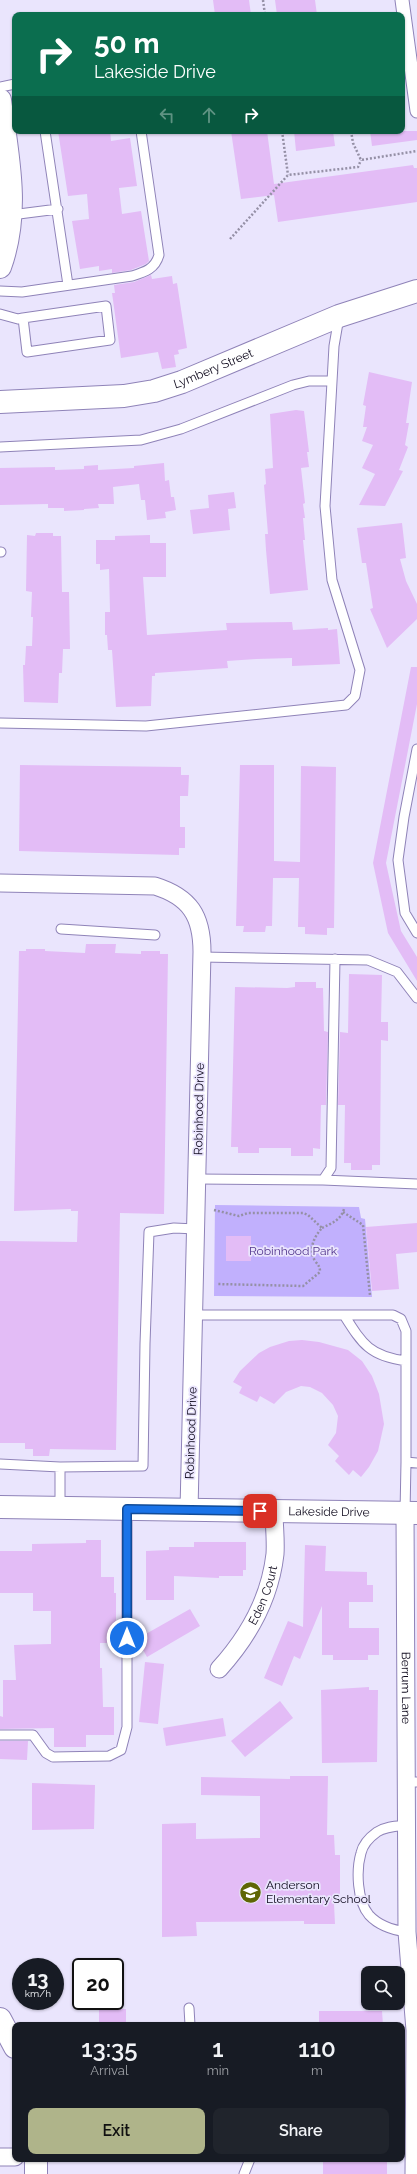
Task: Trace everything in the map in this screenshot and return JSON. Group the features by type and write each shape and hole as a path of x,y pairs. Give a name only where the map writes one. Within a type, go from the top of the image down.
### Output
{"street":[{"path":"402,0 404,12"},
{"path":"405,22 417,111"},
{"path":"0,100 10,166 12,196 10,227 0,267"},
{"name":"Lymbery Street","path":"0,402 124,396 154,391 182,382 339,316 417,291"},
{"name":"Robinhood Drive","path":"0,883 155,886 170,891 182,899 192,910 199,923 202,936 202,957 189,1510"},
{"name":"Lakeside Drive","path":"0,1507 411,1513"},
{"name":"Eden Court","path":"219,1669 235,1651 251,1626 270,1579 275,1553 274,1511"},
{"name":"Berrum Lane","path":"411,1513 412,1782 407,1825 412,1853 407,1932 415,2030 412,2122 414,2174"},
{"path":"1,2024 12,2042"},
{"path":"0,2157 12,2157"},
{"path":"36,2162 36,2174"}],"lane":[{"path":"0,87 12,85"},
{"path":"46,134 58,209 68,286"},
{"path":"0,291 22,292 132,276 147,271 156,264 159,256 141,134"},
{"path":"11,216 58,209"},
{"path":"0,314 18,319 23,318 106,306 110,340 27,352 23,318"},
{"path":"0,723 146,726 346,705 355,696 360,670 332,580 325,506 334,346 339,316"},
{"path":"0,447 140,440 181,430 293,385 309,381 332,381"},
{"path":"417,749 404,817 398,860 405,913 417,933"},
{"path":"61,929 155,934"},
{"path":"202,957 368,960 397,972 417,998"},
{"path":"323,1180 331,1168 335,959"},
{"path":"197,1179 323,1180 417,1184"},
{"path":"0,1464 60,1467 143,1466 144,1344 149,1232 174,1228 196,1229"},
{"path":"194,1316 393,1316 401,1319 406,1331 406,1462 411,1513"},
{"path":"344,1316 370,1350 390,1359 406,1362"},
{"path":"406,1462 417,1463"},
{"path":"60,1467 60,1508"},
{"path":"0,1734 33,1734 46,1753 53,1756 109,1756 121,1750 127,1727 127,1509"},
{"path":"407,1825 379,1830 368,1840 361,1852 359,1864 361,1900 368,1914 380,1925 407,1932"},
{"path":"189,2008 190,2022"},
{"path":"244,2174 249,2162"}],"path":[{"path":"263,0 265,12"},
{"path":"282,134 288,175"},
{"path":"230,239 288,175 358,167 361,160 353,143 352,134"},
{"path":"361,160 417,151"},
{"path":"214,1210 239,1216 248,1213 302,1213 308,1215 322,1228"},
{"path":"217,1284 302,1286 320,1272 320,1267 314,1259 312,1252 313,1242 322,1228 336,1221 343,1210 363,1225 370,1295"}],"green space":[{"name":"Robinhood Park","path":"215,1205 359,1207 361,1218 365,1219 372,1297 214,1296"}],"building":[{"path":"213,0 249,0 251,12 215,12"},
{"path":"275,0 315,0 317,12 277,12"},
{"path":"405,131 417,131 417,140 372,146 370,134 405,134"},
{"path":"58,134 110,134 111,141 130,138 137,186 119,188 122,214 141,211 149,261 146,264 131,270 112,273 112,269 99,271 99,266 80,269 72,221 89,219 87,194 68,196"},
{"path":"231,134 267,134 274,184 413,165 414,168 417,168 417,202 278,222 274,195 241,199"},
{"path":"294,134 333,134 335,146 296,151"},
{"path":"151,275 152,279 172,276 173,284 177,283 187,348 178,350 179,354 174,355 176,367 162,369 158,352 121,358 112,293 115,293 114,285 134,282"},
{"path":"369,372 412,382 406,423 409,423 405,445 408,447 399,470 403,471 385,506 359,505 375,474 362,468 373,445 362,441 367,427 363,427 366,406 363,405"},
{"path":"296,410 304,411 309,452 307,452 309,467 301,468 305,503 303,504 305,518 303,518 305,540 303,540 308,590 270,594 265,534 268,534 264,485 266,484 265,469 273,468 270,414"},
{"path":"164,463 165,481 169,480 171,497 174,497 176,510 165,512 166,518 147,520 145,500 141,500 139,484 113,487 114,504 98,504 99,508 64,511 64,508 48,508 48,504 0,505 0,468 55,467 55,470 84,469 84,466 98,465 98,470 134,468 134,466"},
{"path":"234,492 236,508 228,509 230,530 193,534 190,510 209,508 208,495"},
{"path":"402,523 406,558 400,559 406,581 417,604 417,619 387,648 370,609 373,608 366,563 362,563 357,528"},
{"path":"36,533 53,533 53,536 61,536 62,592 69,592 70,649 63,649 62,673 59,673 58,703 24,702 23,665 25,665 26,646 32,646 33,617 31,617 32,592 26,591 27,535 35,536"},
{"path":"150,535 150,543 166,543 166,577 143,577 147,635 227,630 226,623 292,622 293,630 328,628 328,630 337,629 340,664 292,666 292,658 256,659 227,661 228,668 155,673 155,676 152,676 151,706 116,707 112,650 108,650 107,635 105,635 105,612 110,612 109,569 100,570 100,564 96,564 96,540 115,540 115,536"},
{"path":"411,667 417,667 417,704 386,863 401,931 417,957 417,981 388,933 373,863"},
{"path":"20,765 181,767 181,775 189,775 188,796 180,796 180,827 185,827 185,848 179,848 179,855 19,851"},
{"path":"240,765 274,765 274,861 300,862 301,766 336,767 334,928 327,928 327,935 305,934 305,927 298,927 299,878 273,878 272,926 266,926 265,932 243,932 244,926 236,926"},
{"path":"86,944 116,944 115,953 141,954 141,951 160,951 160,954 168,954 164,1214 120,1213 116,1450 50,1449 49,1456 33,1456 33,1449 25,1449 25,1443 0,1443 0,1241 77,1242 78,1211 71,1211 71,1209 14,1211 19,951 26,951 26,949 45,949 45,951 85,953"},
{"path":"349,974 382,975 381,1022 388,1022 388,1041 381,1040 380,1165 372,1165 372,1170 351,1170 351,1163 344,1163 345,1105 338,1105 340,1032 348,1033"},
{"path":"295,982 316,982 316,988 323,988 324,1031 328,1032 326,1105 321,1105 320,1149 313,1148 313,1156 291,1156 291,1148 259,1148 259,1153 238,1153 238,1147 231,1147 235,987 287,988 295,987"},
{"path":"417,1223 417,1252 396,1254 399,1289 372,1291 366,1227"},
{"path":"226,1236 251,1236 251,1261 226,1261"},
{"path":"302,1340 319,1342 348,1350 362,1361 372,1376 379,1394 384,1424 378,1451 369,1467 361,1477 353,1470 349,1475 335,1461 339,1456 328,1445 336,1433 338,1416 333,1405 322,1393 310,1387 301,1386 286,1392 274,1404 260,1396 257,1402 239,1393 242,1387 233,1382 240,1371 259,1353 270,1347 289,1341"},
{"path":"86,1540 101,1540 101,1577 114,1577 114,1593 116,1593 116,1643 100,1643 100,1668 102,1668 103,1707 114,1707 114,1735 86,1735 86,1747 54,1747 54,1728 0,1729 0,1716 3,1717 3,1680 16,1680 14,1645 51,1644 51,1611 33,1611 33,1593 0,1593 0,1551 32,1551 32,1544 86,1543"},
{"path":"194,1542 246,1542 246,1570 243,1570 243,1576 219,1576 219,1578 174,1576 174,1600 146,1600 146,1551 169,1550 169,1547 194,1547"},
{"path":"305,1545 326,1546 325,1571 367,1572 367,1585 373,1585 373,1602 349,1602 349,1628 379,1628 379,1655 368,1655 368,1660 333,1660 333,1655 322,1655 322,1606 300,1659 294,1656 282,1686 264,1678 288,1621 303,1627"},
{"path":"190,1609 200,1626 147,1657 137,1639"},
{"path":"145,1662 164,1664 158,1724 139,1722"},
{"path":"369,1687 369,1690 378,1690 377,1762 322,1763 321,1690"},
{"path":"280,1701 293,1718 245,1757 231,1741"},
{"path":"223,1718 226,1736 166,1746 163,1728"},
{"path":"0,1741 28,1741 27,1760 0,1759"},
{"name":"Anderson Elementary School","path":"290,1776 328,1776 327,1835 334,1835 335,1855 340,1855 340,1904 334,1904 335,1924 304,1924 304,1921 196,1922 197,1936 162,1937 162,1824 196,1823 196,1839 260,1838 260,1796 201,1795 201,1777 290,1779"},
{"path":"32,1783 95,1785 94,1829 32,1830"},
{"path":"126,2009 126,2022 99,2022 99,2010"},
{"path":"319,2011 382,2011 383,2022 319,2022"},
{"path":"323,2162 387,2162 387,2174 323,2174"}],"place":[{"name":"Anderson Elementary School","path":"251,1892"}],"route":[{"path":"127,1638 127,1509 260,1511"}]}
